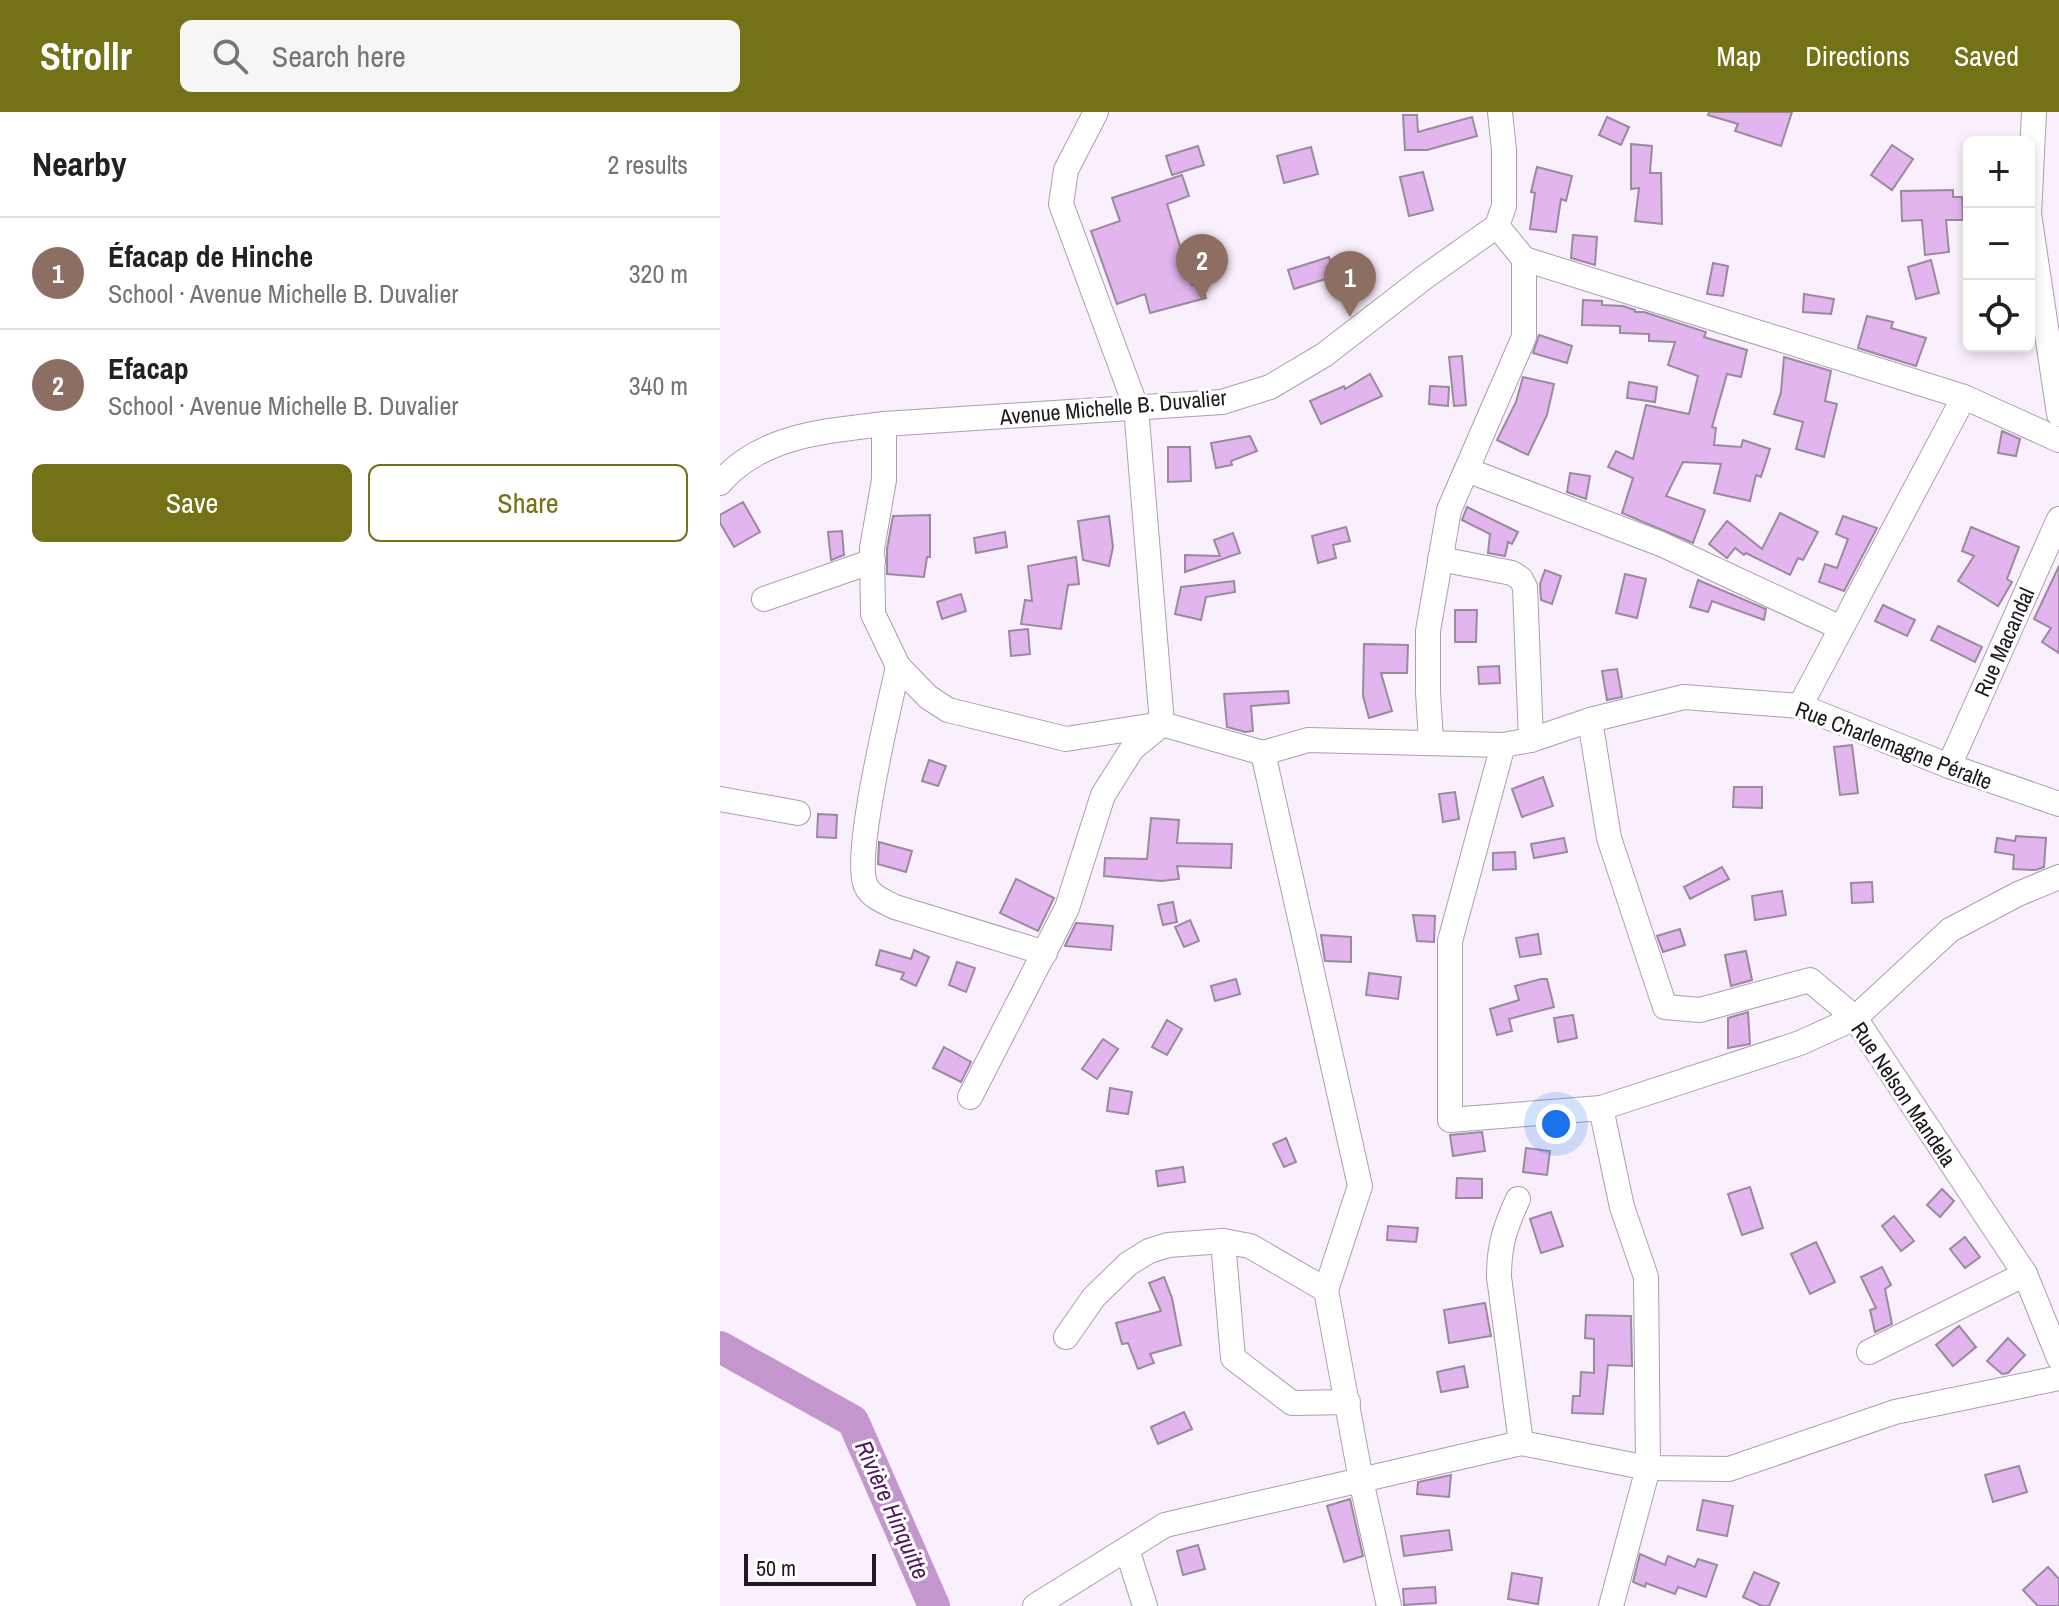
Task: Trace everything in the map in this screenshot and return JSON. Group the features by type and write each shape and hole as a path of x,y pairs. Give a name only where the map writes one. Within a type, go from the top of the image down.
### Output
{"street":[{"path":"1096,112 1066,170 1061,204 1136,407 1162,724"},
{"path":"1500,112 1504,206 1497,226 1524,259 1964,397 2059,440"},
{"path":"2034,112 2029,214 2059,414"},
{"name":"Avenue Michelle B. Duvalier","path":"720,483 753,454 783,440 884,424 1222,402 1270,387 1324,355 1497,226"},
{"path":"1431,741 1428,631 1449,510 1524,337 1524,259"},
{"path":"1800,706 1964,397"},
{"path":"884,424 884,480 872,548 873,614 898,666 928,697 948,710 1066,739 1162,724 1263,753 1360,1186 1326,1290 1361,1480 1389,1606"},
{"path":"1467,470 1661,544 1841,628"},
{"name":"Rue Macandal","path":"1949,766 2059,519"},
{"path":"1440,559 1512,573 1521,579 1527,599 1531,740"},
{"path":"764,599 873,561"},
{"path":"898,666 875,776 863,855 866,887 876,898 895,907 1045,953"},
{"name":"Rue Charlemagne Péralte","path":"1263,753 1308,740 1503,745 1684,697 1800,706 1949,766 2059,804"},
{"name":"Rue Nelson Mandela","path":"1590,720 1609,838 1665,1007 1700,1010 1810,980 1855,1018 2025,1274 2059,1358"},
{"path":"970,1097 1067,908 1103,795 1132,749 1162,724"},
{"path":"1503,745 1450,941 1450,1120 1601,1108 1800,1043 1855,1018 1950,930 2018,894 2059,877"},
{"path":"720,799 798,813"},
{"path":"1601,1108 1622,1207 1646,1277 1648,1468 1611,1606"},
{"path":"1518,1199 1506,1224 1499,1250 1499,1277 1521,1443"},
{"path":"1066,1337 1094,1297 1128,1264 1149,1251 1168,1245 1223,1241 1250,1246 1326,1290"},
{"path":"1223,1241 1233,1358 1292,1403 1348,1402"},
{"path":"1869,1352 2025,1274"},
{"path":"1035,1606 1165,1525 1521,1443 1648,1468 1729,1469 1895,1412 2059,1378"},
{"path":"1127,1549 1145,1606"}],"building":[{"path":"1709,112 1792,112 1781,146 1735,131 1738,124 1708,115"},
{"path":"1403,115 1417,115 1418,132 1472,117 1477,136 1427,150 1405,150"},
{"path":"1607,117 1629,127 1621,145 1599,135"},
{"path":"1631,144 1652,146 1650,173 1661,173 1662,224 1635,221 1639,188 1631,189"},
{"path":"1892,145 1913,159 1892,190 1871,175"},
{"path":"1198,146 1204,165 1172,175 1166,156"},
{"path":"1311,147 1318,174 1284,183 1277,156"},
{"path":"1537,167 1572,176 1566,201 1561,199 1556,232 1530,229 1535,193 1531,192"},
{"path":"1423,172 1433,210 1409,216 1400,177"},
{"path":"1182,175 1189,196 1167,204 1192,285 1202,283 1206,298 1150,313 1145,294 1117,304 1091,231 1120,221 1112,198"},
{"path":"1953,190 1953,197 1962,197 1963,220 1946,220 1949,252 1925,255 1922,220 1902,221 1901,191"},
{"path":"1573,235 1597,237 1595,265 1571,258"},
{"path":"1329,257 1335,276 1294,289 1288,270"},
{"path":"1931,260 1939,293 1916,299 1908,267"},
{"path":"1713,263 1728,266 1723,296 1707,294"},
{"path":"1804,294 1834,299 1831,314 1803,312"},
{"path":"1583,300 1602,301 1602,305 1623,306 1635,312 1644,312 1706,332 1704,337 1747,350 1741,377 1727,374 1712,427 1716,428 1714,445 1741,447 1743,440 1770,449 1761,477 1756,475 1750,501 1714,493 1721,464 1683,462 1666,496 1705,510 1693,543 1622,513 1633,478 1608,467 1616,451 1633,459 1646,405 1689,414 1698,376 1668,365 1675,342 1649,341 1649,334 1620,333 1620,326 1582,325"},
{"path":"1867,316 1893,322 1891,328 1926,338 1916,366 1858,348"},
{"path":"1539,335 1572,346 1567,363 1533,353"},
{"path":"1462,356 1466,405 1454,406 1449,357"},
{"path":"1784,357 1831,371 1825,401 1837,404 1824,457 1796,449 1803,422 1774,414 1781,392"},
{"path":"1370,374 1382,396 1321,424 1310,401 1344,386 1345,389"},
{"path":"1523,377 1554,384 1547,415 1528,455 1497,440 1516,402"},
{"path":"1629,382 1657,387 1655,402 1627,398"},
{"path":"1430,386 1449,387 1448,406 1429,404"},
{"path":"2002,431 2020,439 2016,456 1998,453"},
{"path":"1250,436 1257,451 1231,461 1232,465 1216,468 1211,443"},
{"path":"1168,447 1190,447 1191,481 1168,482"},
{"path":"1570,473 1590,476 1586,499 1567,492"},
{"path":"743,502 760,532 734,547 720,523 720,515"},
{"path":"1467,507 1518,532 1512,544 1508,542 1505,556 1488,553 1490,534 1462,520"},
{"path":"1780,513 1818,532 1803,560 1798,558 1790,575 1735,548 1727,558 1709,544 1727,521 1762,549"},
{"path":"930,515 930,557 927,557 924,577 887,574 887,549 893,516"},
{"path":"1109,516 1113,547 1109,566 1083,560 1078,521"},
{"path":"1843,516 1877,528 1844,591 1819,582 1825,564 1837,568 1848,539 1836,534"},
{"path":"1346,527 1350,541 1333,545 1336,558 1318,563 1312,536"},
{"path":"1971,527 2019,547 2007,579 2012,582 1998,606 1958,581 1974,556 1962,551"},
{"path":"842,531 844,555 831,560 828,532"},
{"path":"1005,532 1007,547 976,553 974,538"},
{"path":"1233,533 1240,553 1185,572 1185,555 1220,556 1214,540"},
{"path":"1076,557 1079,584 1068,585 1061,629 1021,624 1025,600 1032,601 1028,566"},
{"path":"2059,566 2059,653 2042,642 2051,628 2034,619"},
{"path":"1545,570 1561,576 1552,604 1541,600 1540,584"},
{"path":"1625,574 1646,579 1637,618 1616,613"},
{"path":"1698,580 1766,609 1764,620 1712,601 1708,612 1690,607"},
{"path":"1234,581 1235,592 1206,597 1201,620 1175,614 1181,587"},
{"path":"961,594 966,611 942,619 937,602"},
{"path":"1883,605 1915,620 1907,636 1875,621"},
{"path":"1455,610 1477,610 1476,642 1455,642"},
{"path":"1938,626 1982,647 1975,662 1931,640"},
{"path":"1028,629 1030,654 1011,656 1009,631"},
{"path":"1364,644 1408,645 1407,673 1381,673 1392,711 1369,718 1363,696"},
{"path":"1499,666 1500,683 1479,684 1478,667"},
{"path":"1617,669 1622,697 1607,700 1602,671"},
{"path":"1288,691 1289,703 1251,706 1253,731 1227,727 1224,694"},
{"path":"1852,745 1858,793 1840,795 1834,747"},
{"path":"929,760 946,766 938,786 922,781"},
{"path":"1543,777 1553,806 1522,817 1512,789"},
{"path":"1734,787 1762,787 1762,808 1733,807"},
{"path":"1455,792 1459,819 1443,822 1439,794"},
{"path":"818,814 837,815 836,838 817,837"},
{"path":"1151,818 1179,820 1177,843 1232,844 1231,868 1177,866 1179,879 1162,881 1104,876 1105,858 1147,859"},
{"path":"2016,836 2046,838 2044,867 2036,870 2013,869 2014,855 1995,852 1997,838 2015,841"},
{"path":"1564,838 1567,852 1534,858 1531,844"},
{"path":"879,842 912,851 906,872 878,864"},
{"path":"1515,852 1516,869 1493,870 1493,853"},
{"path":"1722,867 1729,879 1690,899 1684,887"},
{"path":"1016,879 1054,898 1038,931 1000,913"},
{"path":"1872,882 1873,902 1852,903 1851,883"},
{"path":"1782,891 1786,915 1755,920 1752,896"},
{"path":"1173,902 1177,922 1163,925 1158,905"},
{"path":"1413,915 1435,916 1434,942 1417,941"},
{"path":"1190,920 1199,941 1184,947 1175,927"},
{"path":"1076,923 1113,926 1111,950 1065,946"},
{"path":"1680,929 1685,945 1663,952 1657,936"},
{"path":"1538,934 1541,954 1520,957 1516,938"},
{"path":"1321,935 1351,937 1351,962 1325,961"},
{"path":"880,950 911,959 914,950 929,957 916,986 901,979 904,973 876,965"},
{"path":"1746,951 1752,980 1731,986 1725,955"},
{"path":"957,962 975,968 966,992 949,985"},
{"path":"1369,973 1401,977 1398,999 1366,995"},
{"path":"1236,979 1240,994 1215,1001 1211,986"},
{"path":"1547,979 1554,1007 1509,1019 1512,1031 1497,1035 1490,1009 1519,1000 1515,986"},
{"path":"1748,1012 1750,1044 1728,1048 1728,1018"},
{"path":"1573,1015 1577,1038 1558,1042 1554,1018"},
{"path":"1167,1020 1182,1029 1167,1055 1152,1047"},
{"path":"1103,1039 1118,1049 1097,1079 1082,1069"},
{"path":"944,1047 971,1062 961,1082 933,1068"},
{"path":"1110,1088 1132,1092 1128,1114 1107,1111"},
{"path":"1482,1132 1485,1151 1453,1156 1450,1135"},
{"path":"1286,1138 1296,1162 1284,1167 1273,1144"},
{"path":"1526,1148 1550,1151 1547,1175 1523,1172"},
{"path":"1183,1167 1185,1182 1158,1186 1156,1171"},
{"path":"1457,1178 1482,1179 1482,1198 1456,1198"},
{"path":"1750,1187 1763,1228 1742,1235 1728,1194"},
{"path":"1942,1189 1954,1201 1940,1217 1927,1205"},
{"path":"1551,1212 1563,1246 1541,1253 1530,1219"},
{"path":"1894,1216 1914,1241 1901,1251 1882,1226"},
{"path":"1388,1226 1418,1228 1416,1242 1387,1240"},
{"path":"1965,1237 1980,1257 1965,1268 1950,1249"},
{"path":"1816,1242 1835,1282 1810,1294 1791,1254"},
{"path":"1882,1267 1891,1285 1885,1289 1892,1324 1875,1332 1870,1310 1876,1308 1861,1277"},
{"path":"1164,1277 1172,1298 1181,1345 1150,1354 1154,1363 1138,1369 1128,1343 1122,1344 1116,1323 1161,1311 1149,1283"},
{"path":"1485,1303 1491,1336 1449,1343 1444,1310"},
{"path":"1586,1315 1631,1316 1632,1366 1608,1365 1603,1414 1572,1413 1573,1396 1580,1396 1581,1372 1594,1373 1594,1339 1585,1338"},
{"path":"1959,1326 1976,1347 1953,1366 1936,1345"},
{"path":"2008,1338 2025,1355 2008,1373 2002,1374 1987,1361"},
{"path":"1464,1366 1468,1387 1441,1392 1437,1372"},
{"path":"1184,1412 1192,1429 1158,1444 1151,1427"},
{"path":"2019,1466 2027,1492 1993,1502 1985,1475"},
{"path":"1451,1475 1449,1497 1417,1494 1418,1482"},
{"path":"1350,1499 1363,1556 1344,1562 1327,1506"},
{"path":"1703,1500 1733,1506 1727,1536 1697,1530"},
{"path":"1449,1530 1452,1550 1404,1556 1401,1536"},
{"path":"1198,1545 1205,1569 1183,1575 1177,1551"},
{"path":"1640,1554 1665,1565 1668,1556 1695,1567 1698,1559 1717,1565 1706,1597 1678,1587 1675,1594 1646,1583 1645,1587 1633,1582"},
{"path":"2048,1567 2059,1579 2059,1606 2038,1606 2023,1590"},
{"path":"1754,1572 1779,1583 1769,1606 1743,1597"},
{"path":"1512,1573 1542,1578 1538,1604 1508,1599"},
{"path":"1435,1587 1436,1603 1404,1605 1403,1589"}],"waterway":[{"name":"Rivière Hinquitte","path":"720,1347 853,1421 934,1606"}],"place":[{"name":"Efacap","path":"1202,300"},
{"name":"Éfacap de Hinche","path":"1350,317"}]}
